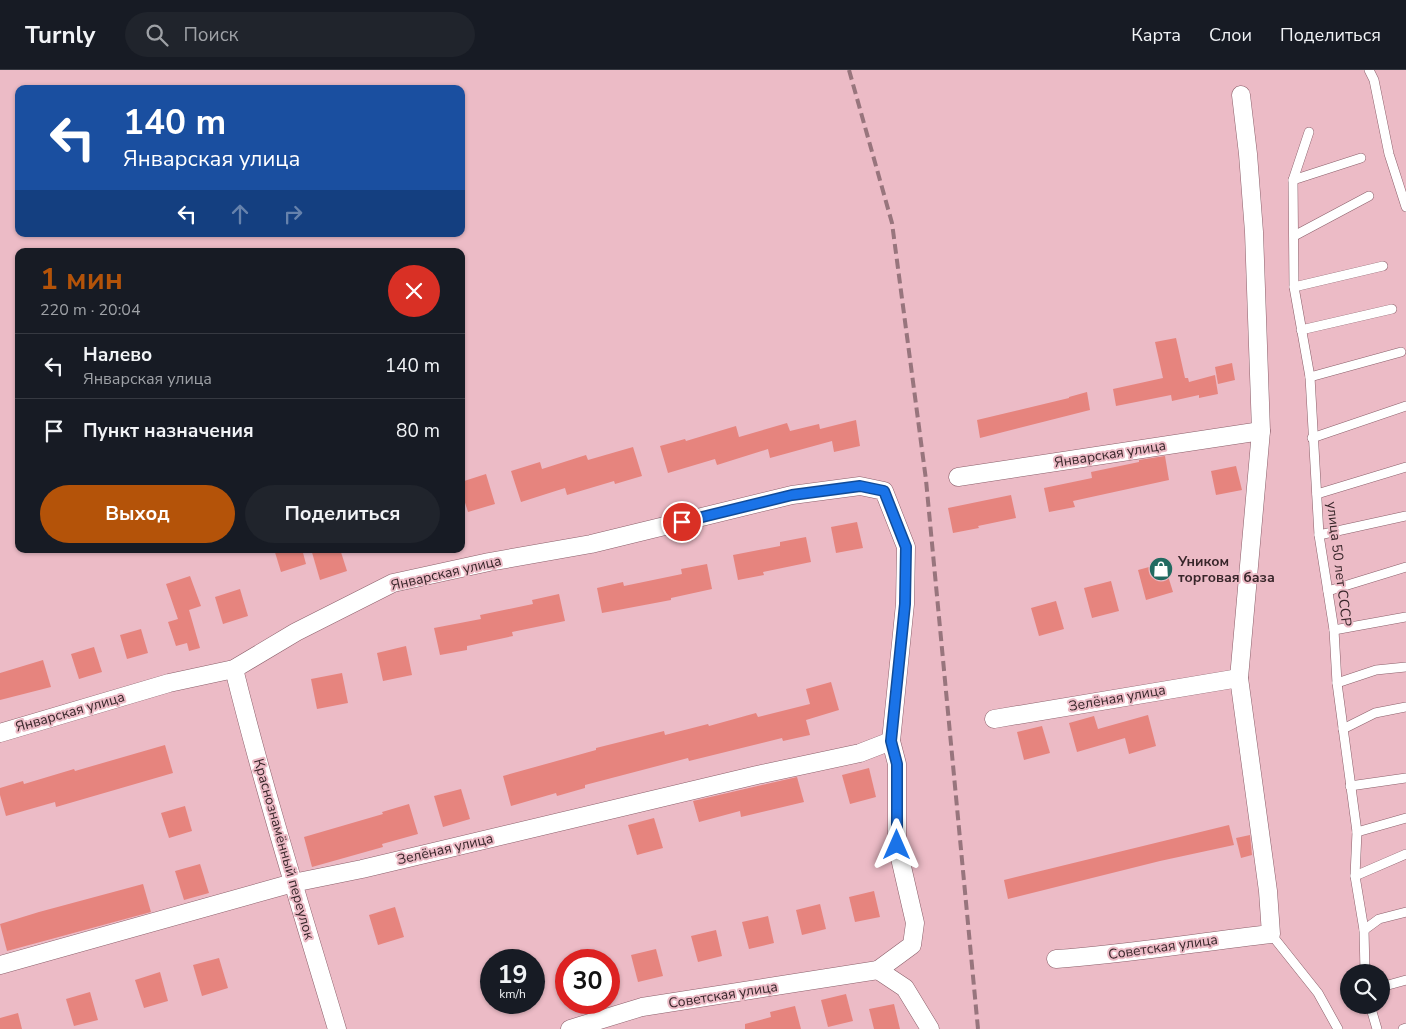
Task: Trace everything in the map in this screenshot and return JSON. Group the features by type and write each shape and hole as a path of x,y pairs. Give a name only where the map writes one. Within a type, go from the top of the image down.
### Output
{"street":[{"path":"1241,95 1254,232 1261,431 1239,678 1268,891 1271,934"},
{"name":"Январская улица","path":"958,477 1261,431"},
{"name":"Январская улица","path":"0,733 169,683 234,669 296,632 393,583 489,562 591,544 792,495 860,486 884,491 906,547 905,604 891,741"},
{"name":"Краснознамённый переулок","path":"234,669 293,883 337,1029"},
{"name":"Зелёная улица","path":"994,719 1239,678"},
{"path":"891,741 897,764 897,845 915,923 912,945 878,970 905,988 930,1029"},
{"name":"Зелёная улица","path":"0,965 293,883 362,869 757,775 860,753 891,741"},
{"name":"Советская улица","path":"1056,959 1111,955 1174,945 1271,934"},
{"name":"Советская улица","path":"570,1029 642,1008 878,970"}],"lane":[{"path":"1369,70 1374,80 1388,154 1406,207"},
{"name":"улица 50 лет СССР","path":"1309,132 1293,180 1294,287 1310,377 1319,535 1334,630 1337,683 1357,832 1355,876 1364,930 1365,964"},
{"path":"1293,180 1361,158"},
{"path":"1294,236 1369,196"},
{"path":"1294,287 1384,266"},
{"path":"1301,330 1392,309"},
{"path":"1310,377 1401,352"},
{"path":"1312,438 1406,406"},
{"path":"1317,494 1406,467"},
{"path":"1319,535 1406,516"},
{"path":"1328,591 1406,567"},
{"path":"1334,630 1406,617"},
{"path":"1337,683 1376,670 1406,667"},
{"path":"1343,729 1375,713 1406,707"},
{"path":"1350,786 1406,778"},
{"path":"1357,832 1406,818"},
{"path":"1355,876 1406,854"},
{"path":"1364,930 1379,919 1406,912"},
{"path":"1271,934 1318,993 1338,1029"},
{"path":"1390,984 1406,980"},
{"path":"1373,1014 1377,1029"}],"building":[{"path":"1176,338 1185,378 1188,378 1189,382 1215,375 1218,394 1199,398 1199,395 1172,401 1171,395 1116,406 1113,389 1163,378 1155,342"},
{"path":"1232,363 1235,380 1218,384 1215,367"},
{"path":"1087,392 1090,410 980,438 977,420"},
{"path":"856,420 860,446 834,452 832,441 770,458 768,449 717,465 715,459 668,473 660,446 685,439 686,441 736,426 739,437 787,423 790,431 819,424 820,429"},
{"path":"633,447 642,476 615,484 614,481 567,495 565,488 521,502 511,471 540,462 542,469 586,455 588,460"},
{"path":"1165,456 1169,480 1073,501 1075,507 1049,512 1044,488 1092,478 1091,472 1139,462 1139,460"},
{"path":"1236,466 1242,490 1216,495 1211,471"},
{"path":"486,474 495,504 468,512 465,503 465,481"},
{"path":"1011,495 1016,518 953,533 948,508"},
{"path":"857,522 863,548 836,553 831,527"},
{"path":"806,537 811,562 763,572 764,575 738,580 733,555 780,546 780,542"},
{"path":"275,553 303,553 306,564 281,572"},
{"path":"312,553 341,553 347,571 320,580"},
{"path":"1164,563 1173,592 1146,600 1138,570"},
{"path":"707,564 712,589 671,598 671,600 602,613 597,588 623,582 624,586 682,574 681,569"},
{"path":"190,576 201,606 189,610 200,648 189,651 187,643 176,646 168,622 178,619 166,584"},
{"path":"1111,581 1119,611 1092,618 1084,588"},
{"path":"240,589 248,616 223,624 215,597"},
{"path":"559,594 565,621 512,632 513,636 467,646 467,650 440,655 434,628 481,619 480,615 533,604 532,600"},
{"path":"1056,601 1064,629 1039,636 1031,608"},
{"path":"141,629 148,653 127,659 120,635"},
{"path":"406,646 412,675 383,681 377,653"},
{"path":"94,647 102,672 79,679 71,654"},
{"path":"43,660 51,687 0,700 0,673"},
{"path":"342,673 348,703 317,709 311,679"},
{"path":"831,682 839,710 806,720 810,735 783,741 782,738 689,761 688,758 585,785 585,788 557,796 556,793 511,806 503,776 596,750 596,748 664,731 665,735 708,724 709,726 756,713 758,717 810,704 806,689"},
{"path":"1148,715 1156,746 1129,754 1125,738 1077,752 1069,723 1094,716 1098,729"},
{"path":"1042,726 1050,753 1024,760 1017,732"},
{"path":"165,745 173,773 56,807 55,802 6,816 0,788 23,781 24,784 74,769 75,771"},
{"path":"869,768 876,797 850,804 842,775"},
{"path":"797,777 804,802 741,817 740,811 699,822 693,801"},
{"path":"461,789 470,819 443,827 434,796"},
{"path":"409,804 418,834 382,844 383,847 312,867 304,837 383,814 382,812"},
{"path":"185,806 192,831 169,838 161,813"},
{"path":"654,818 663,848 637,855 628,825"},
{"path":"1229,825 1234,845 1160,861 1008,899 1004,880"},
{"path":"1250,835 1252,855 1241,858 1236,838"},
{"path":"200,864 209,893 184,900 175,871"},
{"path":"143,884 151,912 7,951 0,924"},
{"path":"874,891 880,917 855,922 849,897"},
{"path":"820,904 826,929 802,935 796,910"},
{"path":"395,907 404,937 378,945 369,915"},
{"path":"768,916 774,943 749,949 742,922"},
{"path":"716,930 722,956 698,962 691,936"},
{"path":"656,949 663,976 638,982 631,955"},
{"path":"219,958 228,988 202,996 193,965"},
{"path":"160,972 168,1001 144,1008 135,980"},
{"path":"90,992 98,1020 74,1026 66,999"},
{"path":"846,994 853,1021 828,1027 821,1000"},
{"path":"894,1004 900,1029 874,1029 869,1009"},
{"path":"795,1006 801,1029 745,1029 745,1024 771,1017 770,1012"},
{"path":"18,1013 22,1029 0,1029 0,1018"}],"railway":[{"path":"849,70 892,223 926,480 978,1029"}],"place":[{"name":"Уником торговая база","path":"1161,569"}],"route":[{"path":"682,522 792,495 860,486 884,491 906,547 905,604 891,741 897,764 897,845"}]}
